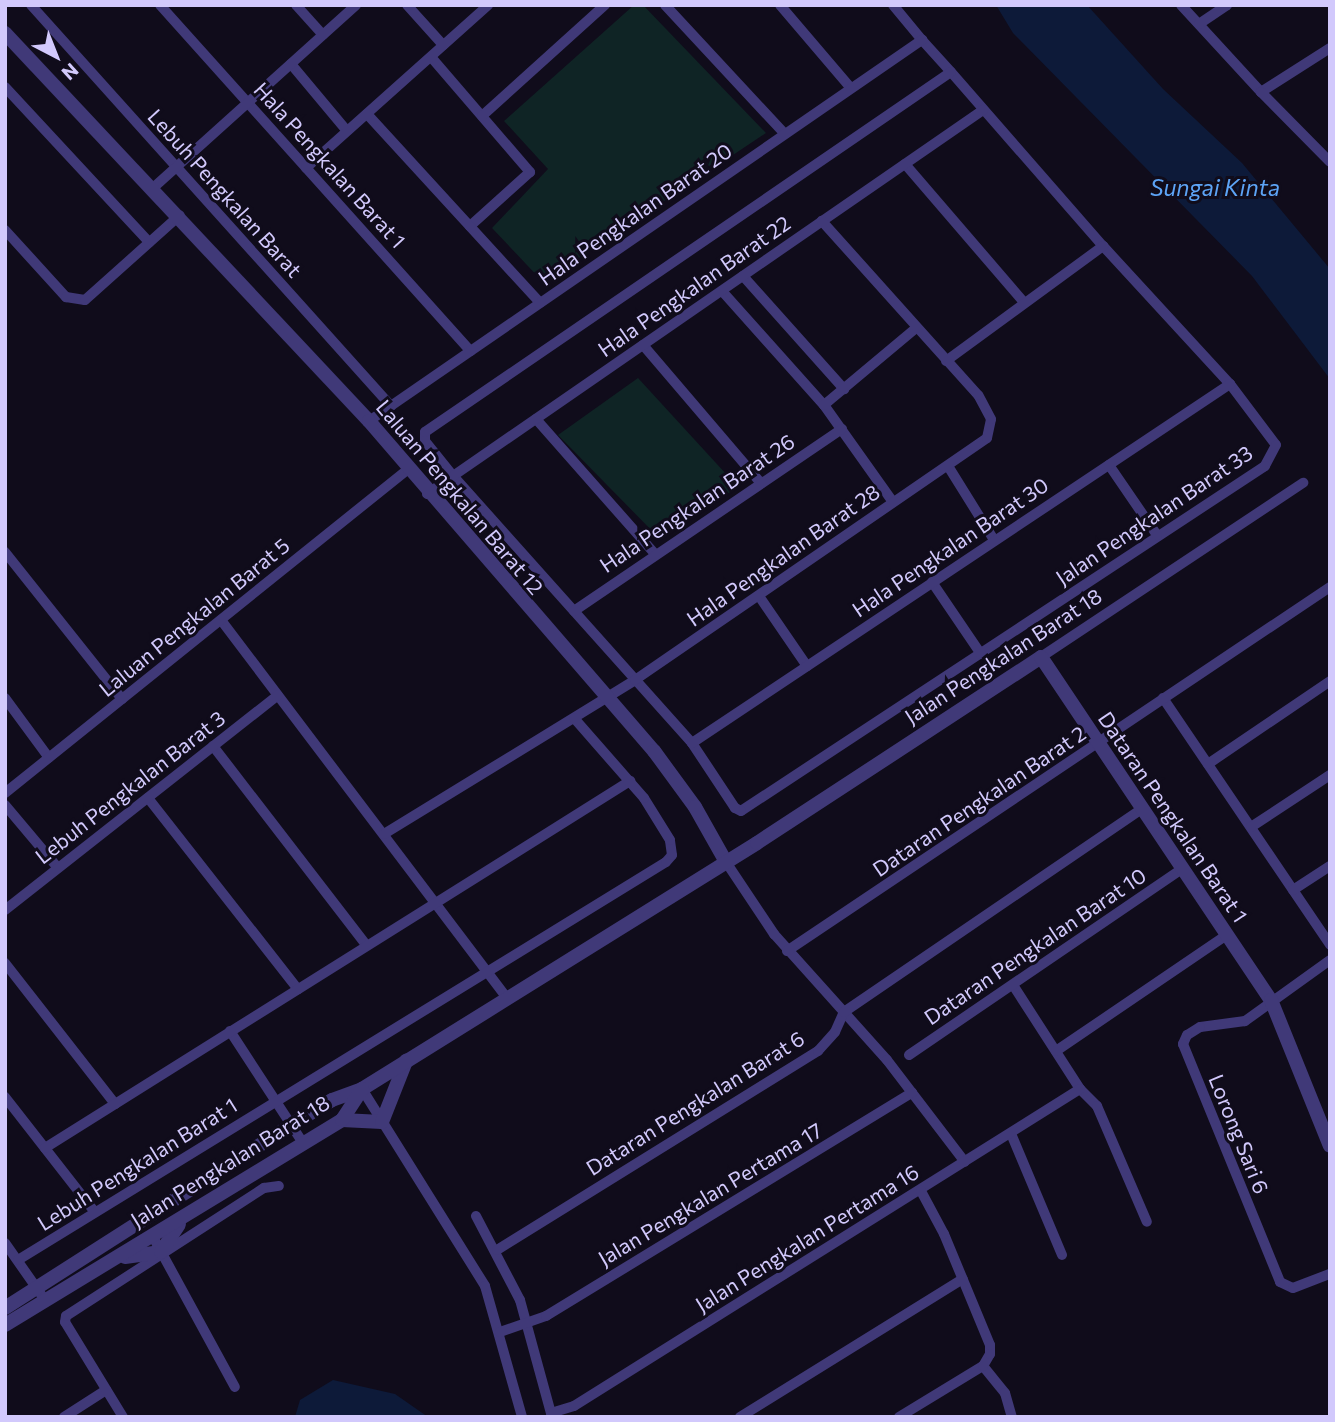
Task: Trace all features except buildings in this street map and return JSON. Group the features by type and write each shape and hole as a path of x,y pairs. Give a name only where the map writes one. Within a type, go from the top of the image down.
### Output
{"street":[{"name":"Lebuh Pengkalan Barat","path":"32,5 391,406"},
{"name":"Hala Pengkalan Barat 1","path":"160,5 470,351"},
{"path":"296,5 323,35"},
{"path":"153,188 356,5"},
{"path":"407,5 443,46"},
{"path":"306,168 488,5"},
{"path":"482,116 606,5"},
{"path":"665,5 785,134"},
{"path":"780,5 851,88"},
{"name":"Jalan Pengkalan Barat 33","path":"692,743 735,808 747,810 1274,456 1276,445 1230,384 1103,246 892,5"},
{"path":"1181,5 1330,162"},
{"path":"1199,24 1227,5"},
{"name":"Laluan Pengkalan Barat 12","path":"7,35 180,215 369,421 407,471 607,698 687,795 726,862 788,951 912,1093 965,1162"},
{"name":"Hala Pengkalan Barat 20","path":"369,421 922,40"},
{"path":"1261,92 1330,48"},
{"path":"430,57 530,172 470,226"},
{"path":"291,64 347,131"},
{"path":"692,743 453,476 425,441 425,432 951,72"},
{"path":"5,87 149,242"},
{"name":"Hala Pengkalan Barat 22","path":"427,494 983,110"},
{"path":"367,114 540,303"},
{"path":"905,164 1023,301"},
{"path":"5,230 73,300 85,300 180,215"},
{"path":"822,221 946,361 1023,301 1103,246"},
{"path":"743,276 844,389"},
{"path":"722,290 824,405 893,502"},
{"path":"824,405 916,328"},
{"path":"643,345 761,483"},
{"name":"Hala Pengkalan Barat 28","path":"384,834 635,680 982,444 990,431 987,408 946,361"},
{"name":"Hala Pengkalan Barat 30","path":"692,743 1230,384"},
{"path":"536,419 655,554"},
{"name":"Hala Pengkalan Barat 26","path":"574,611 842,429"},
{"path":"1109,465 1157,535"},
{"path":"948,466 994,540"},
{"name":"Laluan Pengkalan Barat 5","path":"5,793 407,471"},
{"name":"Jalan Pengkalan Barat 18","path":"5,1308 291,1125 332,1100 362,1089 726,862 1303,483"},
{"path":"5,552 122,699"},
{"path":"932,582 981,654"},
{"name":"Dataran Pengkalan Barat 2","path":"788,951 1330,587"},
{"path":"759,596 807,666"},
{"path":"221,620 507,998"},
{"name":"Dataran Pengkalan Barat 1","path":"1041,657 1271,1000 1325,1121 1330,1146"},
{"path":"1208,764 1330,681"},
{"name":"Lebuh Pengkalan Barat 3","path":"5,910 278,695"},
{"path":"5,698 49,758"},
{"path":"1163,698 1330,945"},
{"path":"45,1148 630,781 573,718"},
{"path":"213,746 366,945"},
{"path":"1251,827 1330,775"},
{"name":"Lebuh Pengkalan Barat 1","path":"18,1260 666,862 672,855 670,840 630,781"},
{"path":"148,798 298,989"},
{"path":"5,805 58,869"},
{"name":"Dataran Pengkalan Barat 6","path":"497,1250 818,1051 835,1032 844,1012 1142,809"},
{"path":"1293,890 1330,866"},
{"name":"Dataran Pengkalan Barat 10","path":"909,1055 1182,869"},
{"path":"1056,1051 1227,935"},
{"path":"1271,1000 1330,960"},
{"path":"5,962 115,1104"},
{"path":"1013,985 1080,1089 1097,1106 1147,1222"},
{"name":"Lorong Sari 6","path":"1271,1000 1244,1021 1200,1027 1187,1035 1185,1055 1280,1282 1293,1288 1330,1273"},
{"path":"230,1031 303,1143"},
{"path":"382,1122 406,1061"},
{"path":"362,1089 485,1286 522,1417"},
{"name":"Jalan Pengkalan Barat 18","path":"5,1325 342,1120 362,1089"},
{"name":"Jalan Pengkalan Pertama 16","path":"552,1415 574,1406 965,1162 1012,1136 1080,1089"},
{"name":"Jalan Pengkalan Pertama 17","path":"500,1332 545,1316 912,1093"},
{"path":"5,1097 95,1212"},
{"path":"342,1120 382,1122"},
{"path":"1012,1136 1062,1255"},
{"path":"123,1417 65,1322 66,1316 264,1188 279,1186"},
{"path":"899,1417 983,1366 990,1345 963,1279 921,1191"},
{"path":"177,1198 154,1220 152,1235 235,1387"},
{"path":"162,1254 172,1231 198,1207"},
{"path":"476,1216 497,1250 525,1324 552,1415"},
{"path":"106,1241 152,1235"},
{"path":"5,1243 45,1300"},
{"path":"103,1265 141,1252 162,1254"},
{"path":"740,1417 963,1279"},
{"path":"983,1366 1005,1393 1012,1417"},
{"path":"64,1417 106,1390"}],"green space":[{"path":"634,5 643,5 766,133 543,282 492,228 548,169 504,121"},
{"path":"638,378 738,487 659,538 558,435"}],"water":[{"name":"Sungai Kinta","path":"996,5 1087,5 1163,89 1242,163 1330,269 1330,379 1252,276 1013,33"},
{"path":"333,1380 395,1394 428,1417 295,1417 300,1400"}]}
